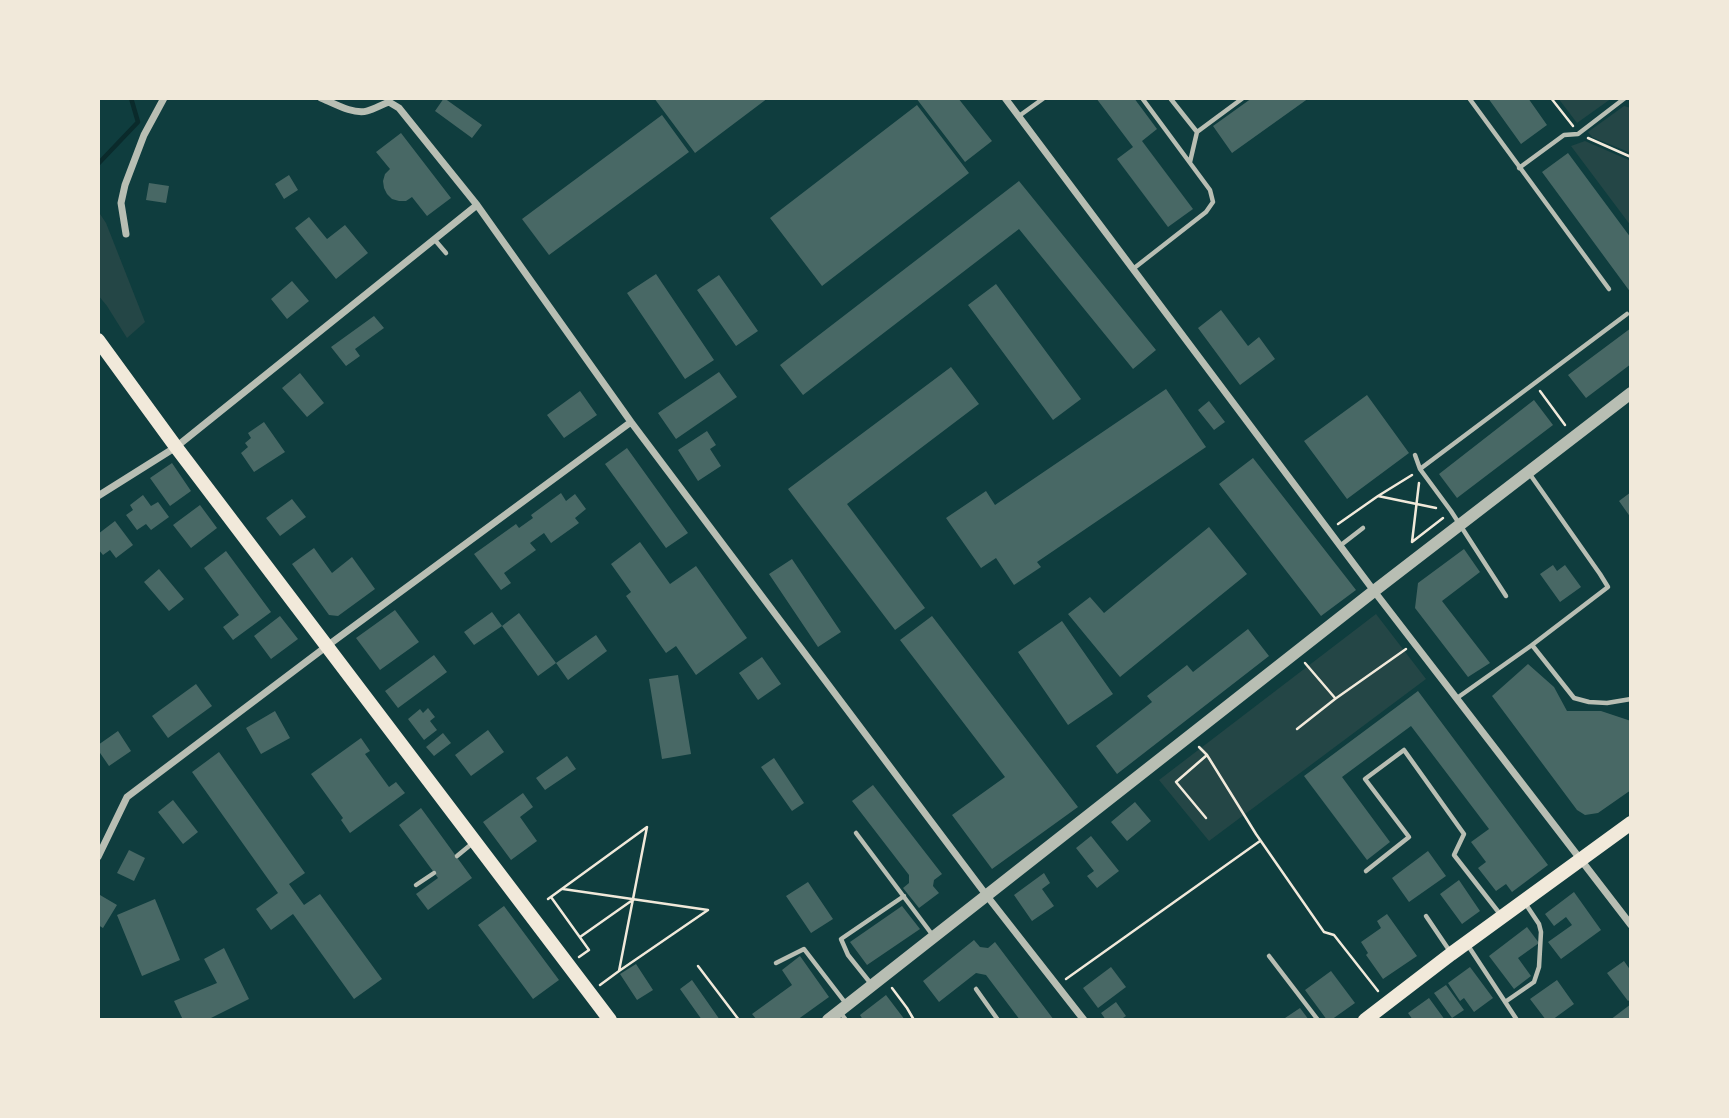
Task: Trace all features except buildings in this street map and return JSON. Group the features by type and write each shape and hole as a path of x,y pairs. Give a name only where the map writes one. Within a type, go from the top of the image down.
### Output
{"main road":[{"path":"98,340 610,1020"},
{"path":"1365,1020 1631,823"}],"street":[{"path":"126,234 121,203 125,185 144,135 164,98"},
{"path":"321,98 359,112 389,102 399,108 477,205 631,422 987,896 1084,1020"},
{"path":"1005,98 1374,591 1631,925"},
{"path":"98,496 176,447 477,205"},
{"path":"840,1014 1374,591 1631,393"},
{"path":"98,858 127,797 631,422"}],"lane":[{"path":"1019,116 1044,98"},
{"path":"1133,269 1206,212 1213,202 1210,190 1142,98"},
{"path":"1171,98 1197,132"},
{"path":"1189,162 1197,132 1243,98"},
{"path":"1469,98 1609,289"},
{"path":"1519,168 1564,135 1578,134 1625,98"},
{"path":"434,239 446,253"},
{"path":"1420,469 1627,314"},
{"path":"1416,455 1420,469 1451,511 1506,596"},
{"path":"1457,698 1532,646 1608,587 1528,472"},
{"path":"1340,545 1363,528"},
{"path":"1532,646 1574,698 1607,703 1631,699"},
{"path":"1366,871 1409,837 1365,779 1404,750 1464,834 1454,855 1503,918"},
{"path":"856,833 934,938"},
{"path":"457,856 475,842"},
{"path":"416,885 435,873"},
{"path":"878,982 848,955 841,939 904,896"},
{"path":"1505,1002 1534,982 1539,967 1541,932 1539,924 1524,902"},
{"path":"1426,916 1451,954"},
{"path":"1466,944 1517,1020"},
{"path":"776,963 804,949 840,1014"},
{"path":"1269,956 1318,1020"},
{"path":"976,989 998,1020"}],"path":[{"path":"1534,383 1574,437"},
{"path":"1329,530 1420,469"},
{"path":"1420,469 1412,542 1451,511"},
{"path":"1378,496 1451,511"},
{"path":"1297,729 1414,643"},
{"path":"1296,653 1335,699"},
{"path":"1190,737 1207,755 1260,841 1324,932 1334,935 1388,1003"},
{"path":"1206,818 1176,782 1207,755"},
{"path":"563,889 634,899 708,910 620,971 634,899 647,827 550,898 589,950 579,957"},
{"path":"1057,986 1260,841"},
{"path":"580,937 634,899"},
{"path":"698,966 738,1020"},
{"path":"878,982 907,1007 914,1020"}],"shaded area":[{"path":"1558,98 1612,98 1577,123"},
{"path":"1624,106 1631,108 1631,153 1592,137 1588,132"},
{"path":"1585,141 1631,161 1631,226 1571,146"},
{"path":"98,211 106,223 145,322 127,338 98,295"},
{"path":"1376,614 1426,679 1209,841 1159,780"}],"waterway":[{"path":"98,164 138,122 131,98"}]}
